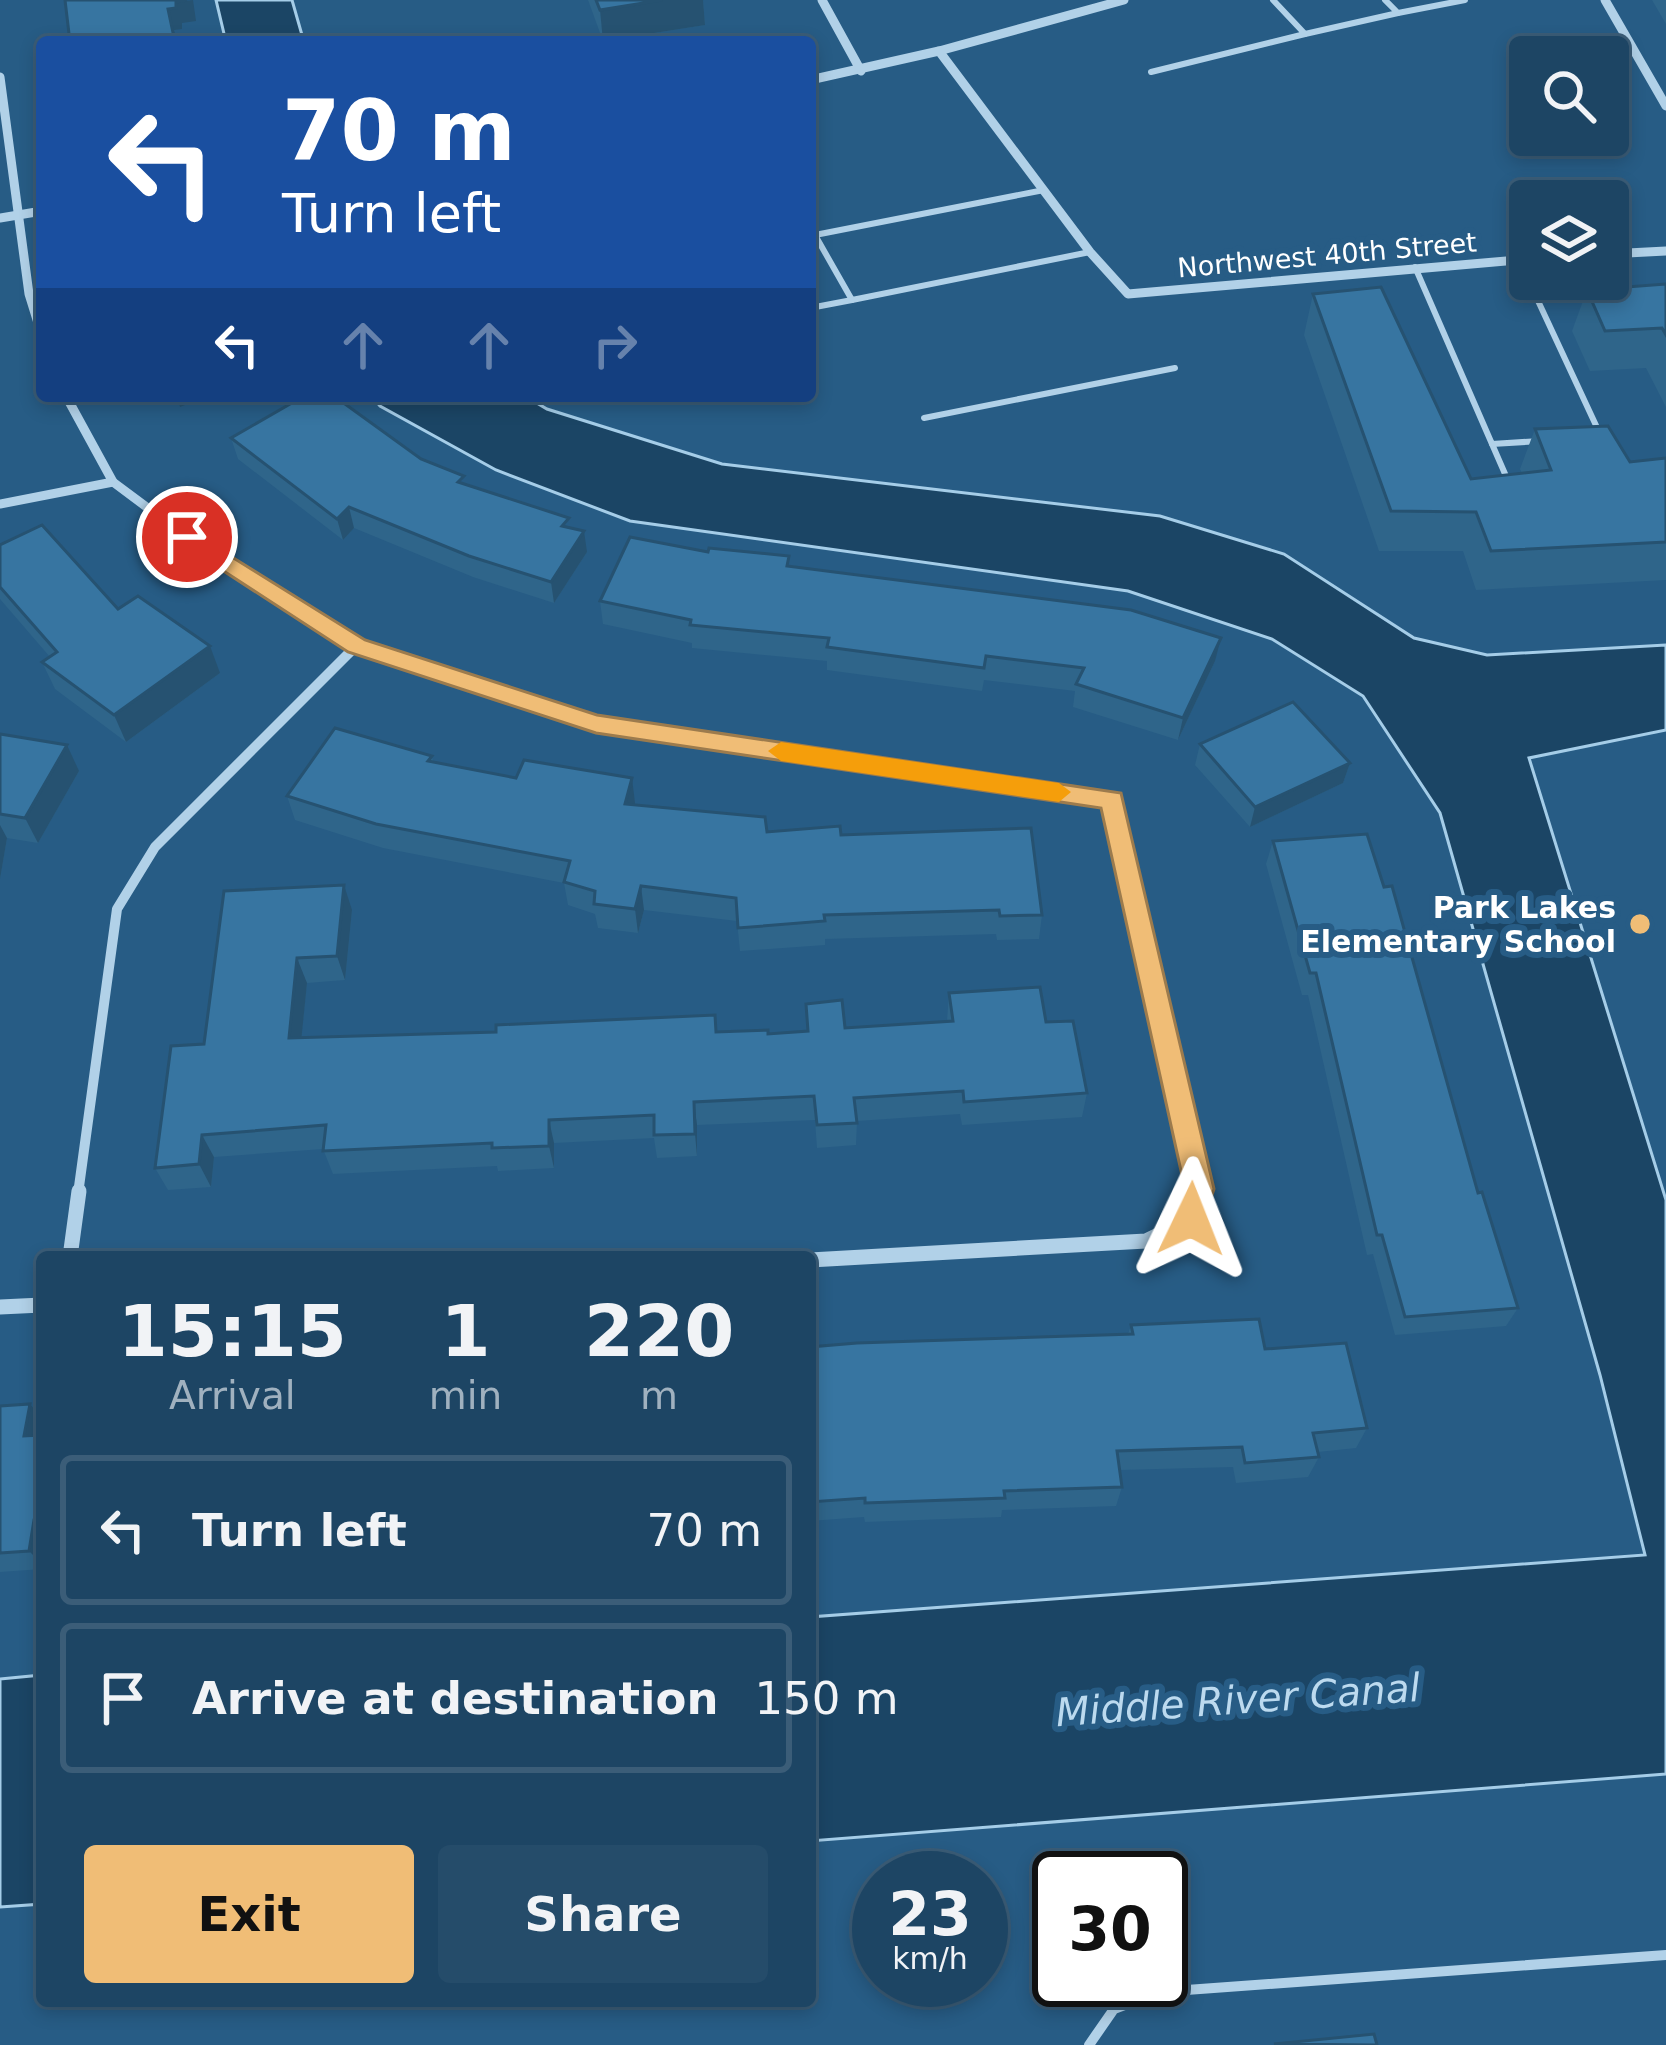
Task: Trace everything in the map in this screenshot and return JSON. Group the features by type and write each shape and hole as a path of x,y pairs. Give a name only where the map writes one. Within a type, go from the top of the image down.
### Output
{"street":[{"path":"822,0 861,71"},
{"path":"816,79 1124,0"},
{"path":"1605,0 1666,106"},
{"path":"939,51 1090,252"},
{"path":"0,77 17,215 36,316"},
{"path":"0,218 36,212"},
{"path":"1629,253 1666,251"},
{"name":"Northwest 40th Street","path":"1090,252 1128,294 1509,260"},
{"path":"69,402 113,482 223,564 356,646 596,724 1112,800 1200,1189 1191,1219 1146,1241 816,1261"},
{"path":"0,504 113,482"},
{"path":"71,1251 118,909 155,847 356,646"},
{"path":"0,1307 36,1305"}],"lane":[{"path":"1273,0 1305,34"},
{"path":"1385,0 1398,13"},
{"path":"1151,72 1465,0"},
{"path":"816,235 1044,190"},
{"path":"816,242 852,300"},
{"path":"816,307 1090,252"},
{"path":"1415,267 1517,500"},
{"path":"1543,300 1601,437 1580,439"},
{"path":"924,418 1175,368"},
{"path":"1492,444 1558,440"},
{"path":"1089,2045 1114,2009 1160,1992 1666,1955"}],"water":[{"path":"216,0 292,0 302,36 225,36"},
{"name":"Middle River Canal","path":"377,402 535,402 722,464 1160,516 1284,554 1414,638 1487,655 1666,645 1666,730 1529,758 1666,1200 1666,1774 816,1841 816,1617 1645,1555 1600,1375 1440,813 1363,696 1272,639 1128,591 630,521 496,470"},
{"path":"36,1676 36,1904 0,1907 0,1679"}],"building":[{"path":"65,0 187,0 168,9 174,36 69,36"},
{"path":"596,0 662,0 600,10"},
{"path":"1666,284 1666,335 1662,328 1605,331 1591,300 1629,300 1629,287"},
{"path":"1381,287 1471,479 1551,470 1535,429 1608,426 1630,462 1666,458 1666,542 1491,551 1476,512 1391,511 1313,294"},
{"path":"294,402 342,402 421,459 464,476 458,482 569,518 562,526 584,531 551,582 469,556 349,507 337,519 231,438"},
{"path":"42,525 118,609 138,596 210,646 114,715 42,662 57,652 0,587 0,545"},
{"path":"630,537 708,552 709,548 789,556 787,566 1131,610 1221,638 1183,718 1076,684 1084,668 986,656 984,668 827,647 829,638 690,625 691,620 600,601"},
{"path":"1293,702 1350,763 1255,807 1200,744"},
{"path":"335,728 432,756 428,761 516,778 524,760 632,778 625,804 765,817 767,832 840,826 841,835 1031,828 1042,915 1000,916 999,910 824,915 825,921 738,928 736,898 641,886 635,909 594,904 595,891 564,882 570,861 376,824 287,796"},
{"path":"0,734 67,745 25,818 0,814"},
{"path":"1367,834 1384,887 1392,886 1478,1193 1482,1192 1518,1308 1405,1317 1382,1235 1377,1235 1316,973 1310,973 1273,841"},
{"path":"344,885 337,956 297,958 289,1038 496,1032 496,1025 715,1015 716,1032 768,1030 768,1034 808,1031 806,1004 842,1000 845,1028 953,1021 949,993 1040,987 1046,1022 1073,1021 1087,1093 964,1102 963,1091 854,1098 857,1123 817,1125 814,1096 694,1102 695,1134 654,1135 654,1115 549,1120 549,1146 492,1148 492,1143 323,1151 326,1125 202,1135 199,1164 155,1168 171,1046 204,1044 224,891"},
{"path":"1259,1319 1265,1349 1346,1343 1367,1428 1313,1433 1319,1457 1245,1463 1242,1447 1117,1451 1122,1487 1004,1491 1005,1498 816,1502 816,1346 1133,1334 1131,1325"},
{"path":"30,1404 24,1436 36,1435 36,1520 29,1551 0,1553 0,1406"},
{"path":"1374,2034 1377,2045 1274,2044"}],"slow traffic":[{"path":"781,751 1059,792"}],"place":[{"name":"Park Lakes Elementary School","path":"1640,924"}],"route":[{"path":"187,537 356,646 596,724 1112,800 1200,1189 1191,1219"}]}
